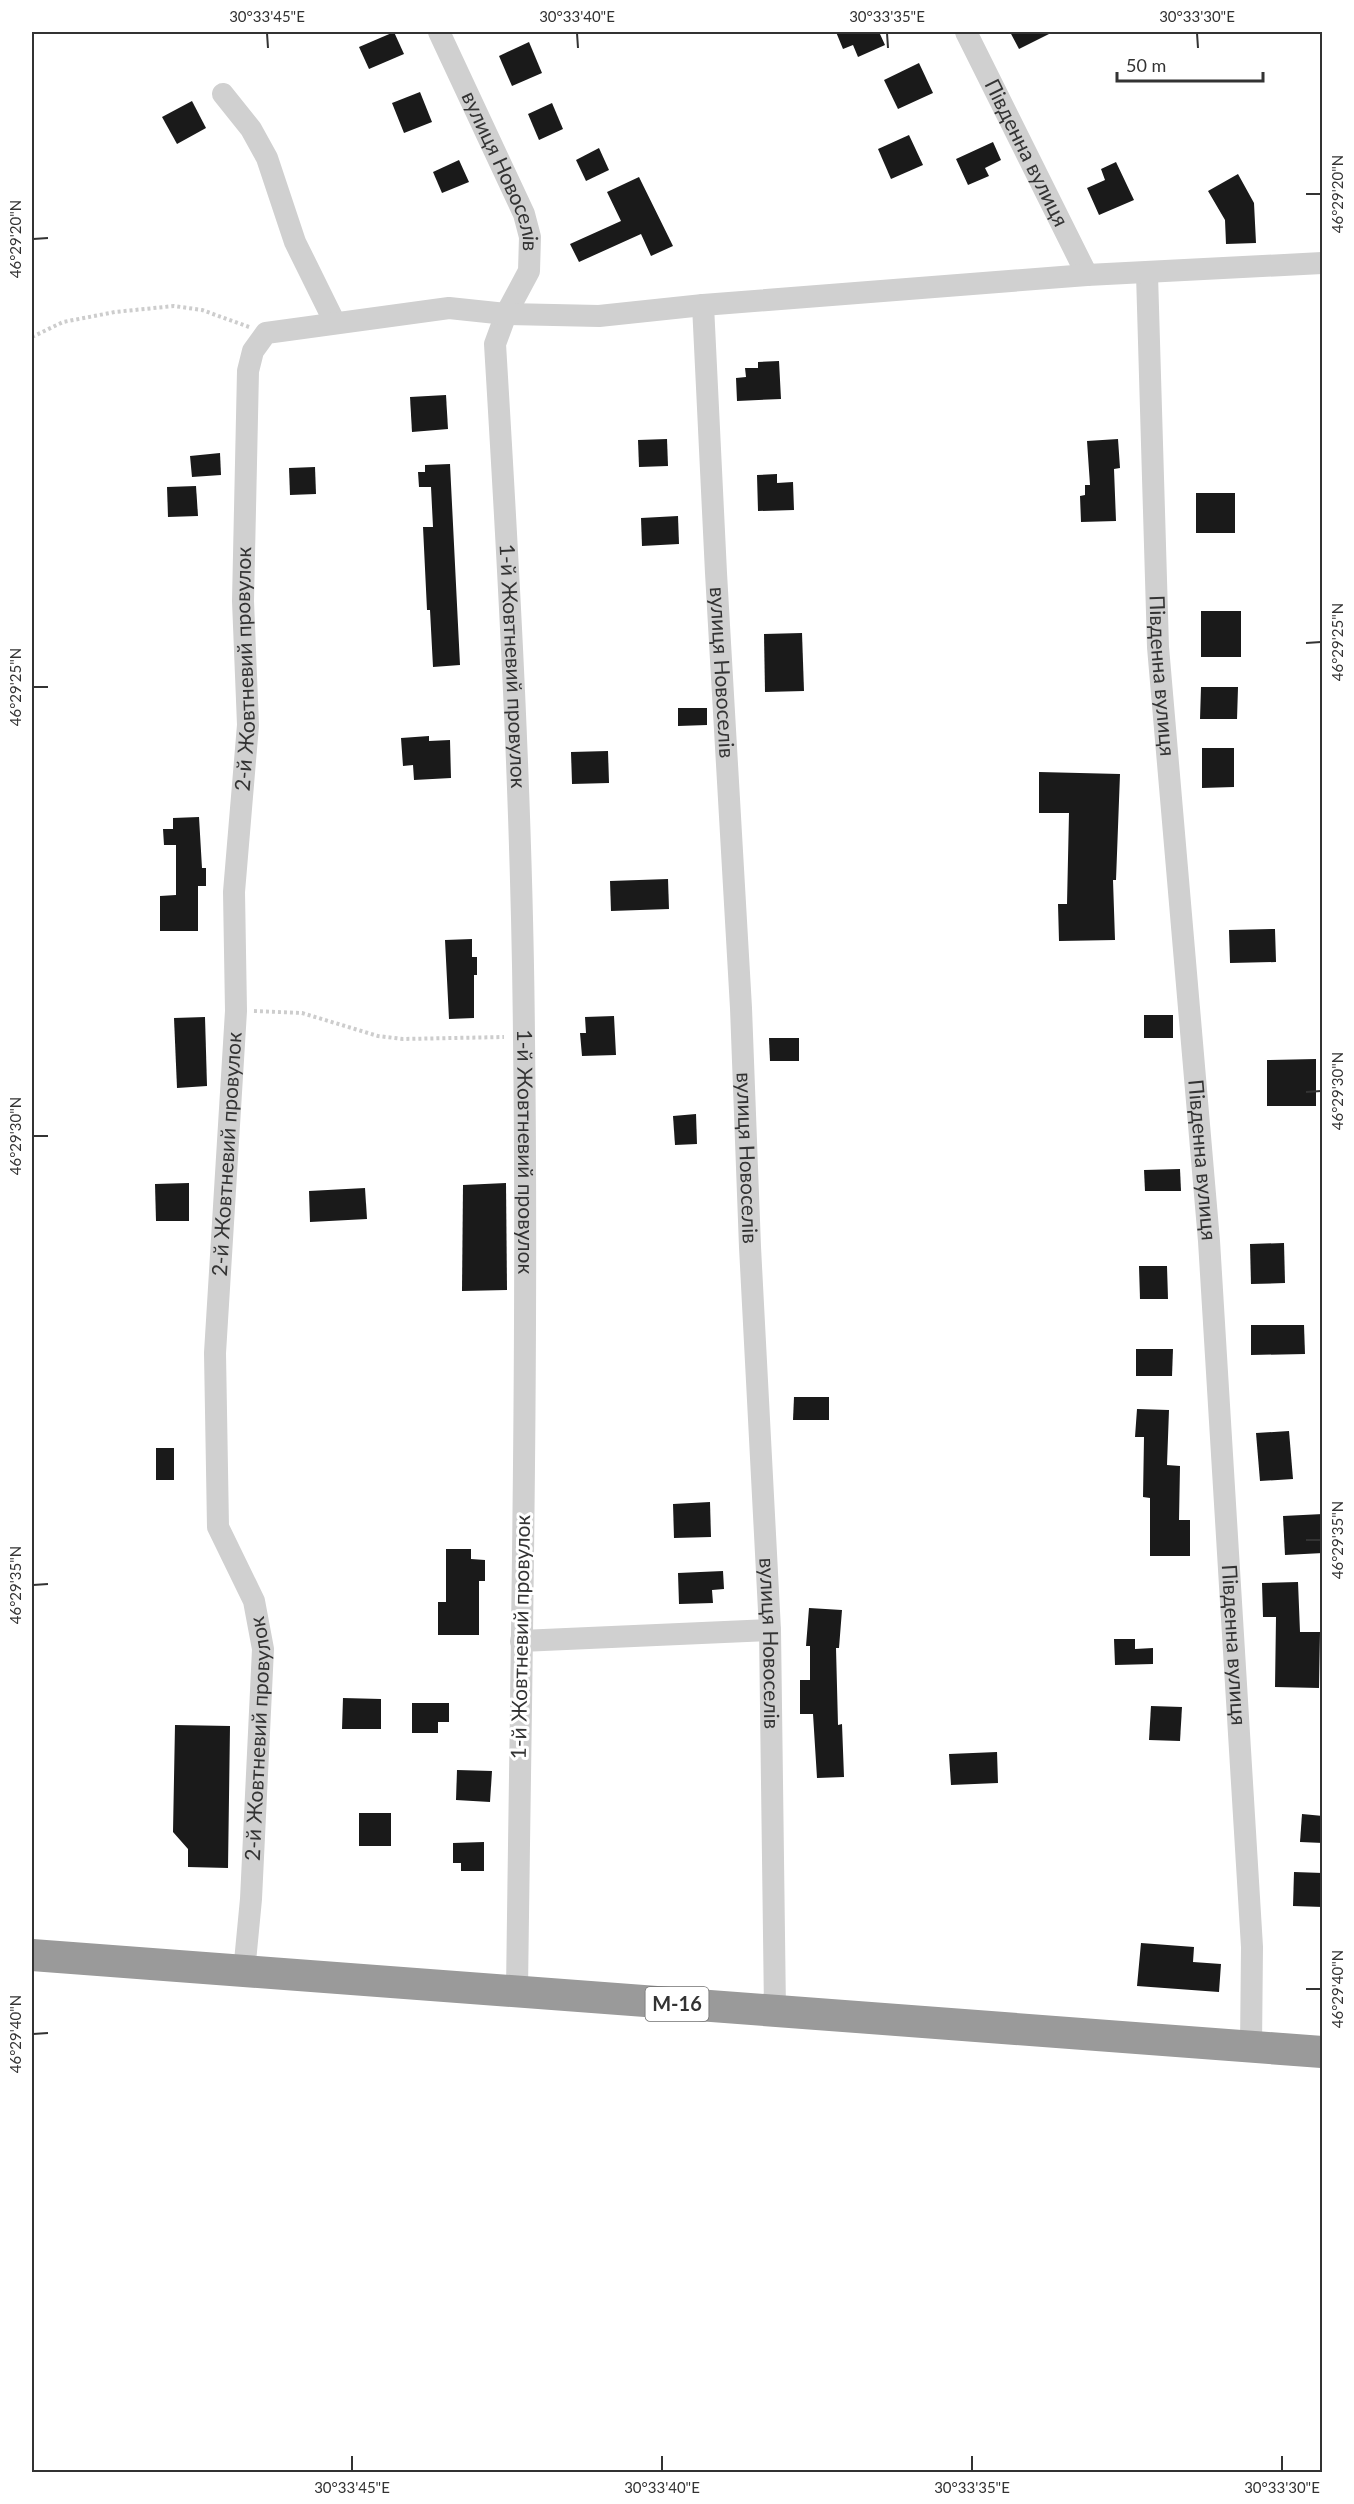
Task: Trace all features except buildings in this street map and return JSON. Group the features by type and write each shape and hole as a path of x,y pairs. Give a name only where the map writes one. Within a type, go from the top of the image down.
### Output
{"highway":[{"name":"М-16","path":"32,1955 1323,2052"}],"street":[{"name":"вулиця Новоселів","path":"440,32 524,214 530,237 529,270 507,314"},
{"name":"Південна вулиця","path":"966,32 1087,275"},
{"path":"223,94 250,129 267,158 295,242 335,323"},
{"path":"266,333 449,308 507,314 599,316 704,305 1087,275 1147,274 1323,262"},
{"name":"Південна вулиця","path":"1147,274 1158,647 1209,1240 1252,1947 1251,2047"},
{"name":"вулиця Новоселів","path":"704,305 716,573 741,1008 750,1247 770,1630 775,2011"},
{"name":"1-й Жовтневий провулок","path":"507,314 495,344 511,632 524,1036 525,1267 517,1991"},
{"name":"2-й Жовтневий провулок","path":"244,1972 251,1899 263,1649 254,1600 218,1527 215,1353 236,1011 234,892 248,725 243,601 248,371 253,351 266,333"},
{"path":"521,1641 770,1630"}],"path":[{"path":"32,337 63,322 115,312 174,306 202,310 266,333"},
{"path":"236,1011 302,1013 378,1036 395,1038 524,1036"}]}
